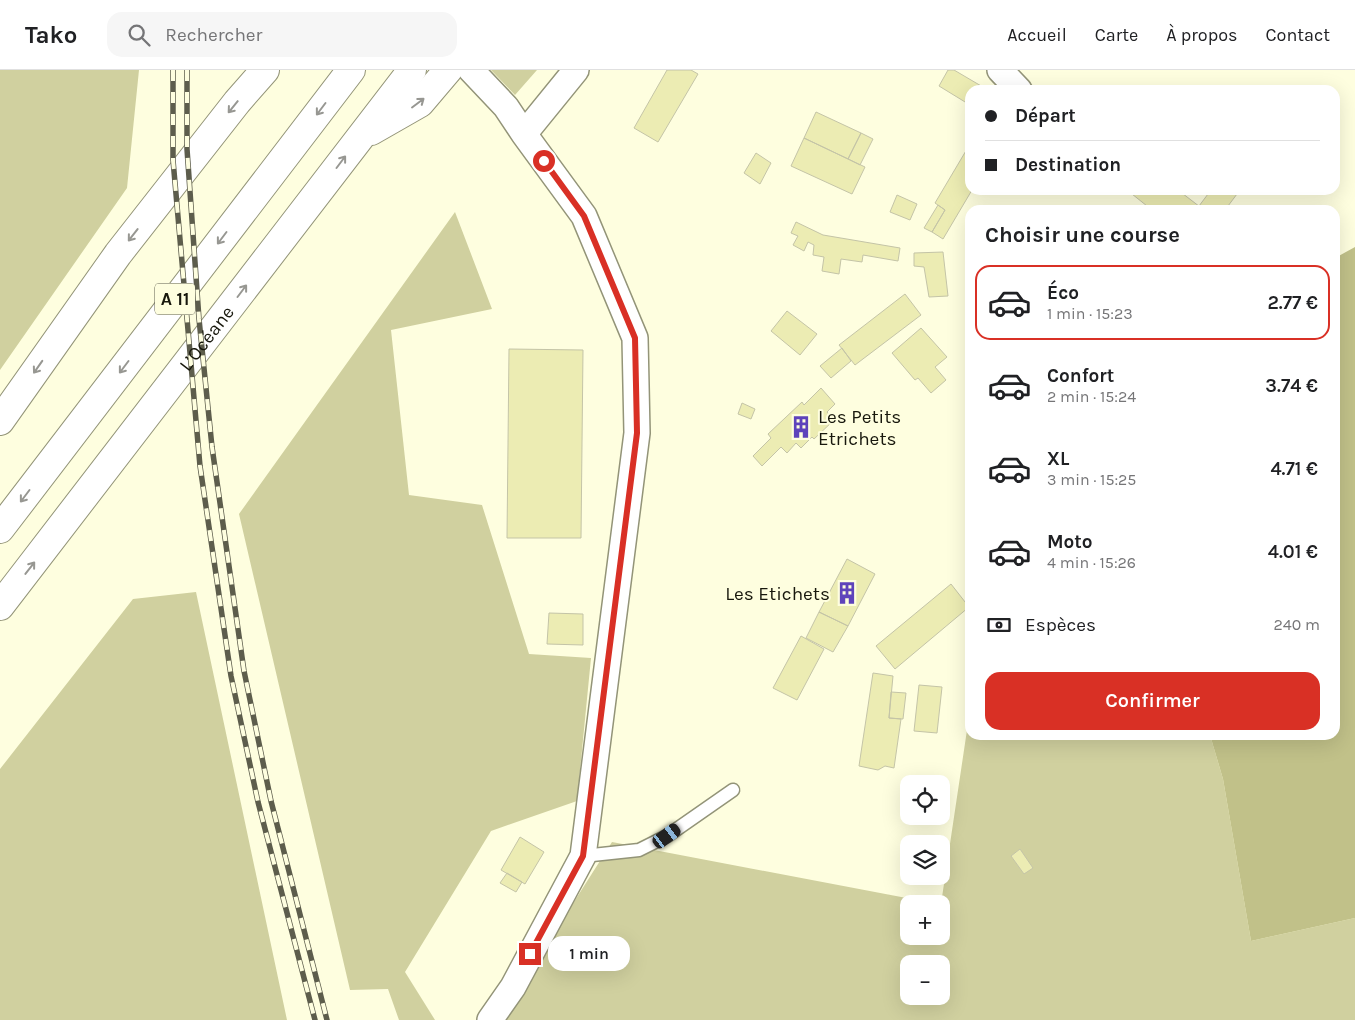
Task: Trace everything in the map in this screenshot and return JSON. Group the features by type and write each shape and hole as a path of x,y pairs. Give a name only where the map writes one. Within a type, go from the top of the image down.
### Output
{"highway":[{"path":"0,421 118,254 231,110 265,70"},
{"name":"A 11","path":"0,529 351,70"},
{"name":"L’Océane","path":"0,606 412,70"},
{"path":"361,136 420,104 448,70"}],"street":[{"path":"470,70 506,107 584,216 635,338 637,433 583,856 513,987 490,1020"},
{"path":"524,134 576,70"},
{"path":"1000,70 1014,85"}],"lane":[{"path":"583,856 639,850 667,836 733,790"}],"green space":[{"path":"0,70 139,70 127,188 0,370"},
{"path":"491,70 537,70 515,95"},
{"path":"455,212 492,309 391,330 409,495 482,505 529,654 591,658 577,801 491,831 405,972 435,1020 399,1020 388,989 350,990 239,514"},
{"path":"1355,247 1355,918 1251,941 1223,779 1211,740 1340,740 1340,255"},
{"path":"196,592 287,1020 0,1020 0,769 133,599"},
{"path":"966,740 1211,740 1223,779 1251,941 1355,918 1355,1020 499,1020 612,842 900,897 900,945 950,945 950,895 942,895 944,885 950,885 950,844"}],"building":[{"path":"667,70 691,70 698,74 658,142 634,128"},
{"path":"948,70 954,70 980,85 965,85 965,102 939,86"},
{"path":"816,112 861,133 848,159 804,138"},
{"path":"861,133 873,139 860,165 848,159"},
{"path":"804,138 865,167 852,194 791,166"},
{"path":"965,152 965,195 969,195 943,239 932,232 945,210 935,203"},
{"path":"756,153 771,163 760,184 744,173"},
{"path":"897,195 917,204 910,220 890,212"},
{"path":"1133,195 1184,195 1198,205 1146,205"},
{"path":"1207,195 1236,195 1229,205 1200,205"},
{"path":"938,205 945,210 932,232 924,228"},
{"path":"796,222 823,235 900,248 898,261 863,255 862,262 841,259 839,274 822,271 824,257 813,255 814,245 808,242 804,251 793,245 798,236 791,233"},
{"path":"943,252 948,296 929,297 924,267 914,266 914,253"},
{"path":"905,294 921,315 855,365 839,345"},
{"path":"787,311 817,334 800,355 771,331"},
{"path":"921,328 947,357 935,367 946,380 931,393 918,378 915,380 892,353"},
{"path":"842,348 851,361 831,378 820,366"},
{"path":"509,349 583,350 581,538 507,538"},
{"name":"Les Petits Etrichets","path":"821,388 835,404 827,412 834,420 814,439 812,437 801,448 796,443 787,453 781,447 762,466 753,456 771,438 768,434 802,402 804,405"},
{"path":"742,403 755,409 751,419 738,414"},
{"name":"Les Etichets","path":"847,559 875,574 848,626 819,612"},
{"path":"951,584 965,602 965,610 895,669 876,646"},
{"path":"819,612 848,626 833,652 806,638"},
{"path":"549,613 583,614 583,645 547,644"},
{"path":"801,636 824,649 797,700 773,688"},
{"path":"873,673 893,676 889,718 901,719 894,768 885,766 878,770 859,766"},
{"path":"919,685 942,687 937,733 914,731"},
{"path":"891,692 906,693 903,719 889,718"},
{"path":"520,837 544,852 525,884 501,870"},
{"path":"1020,849 1033,868 1024,874 1011,856"},
{"path":"507,873 522,882 516,892 500,883"}],"railway":[{"path":"173,70 173,160 200,466 231,676 258,802 315,1020"},
{"path":"187,70 187,149 199,319 212,447 244,671 271,801 327,1020"}],"place":[{"name":"Les Petits Etrichets","path":"801,427"},
{"name":"Les Etichets","path":"847,593"}],"route":[{"path":"530,954 583,856 637,433 635,338 584,216 544,161"}]}
